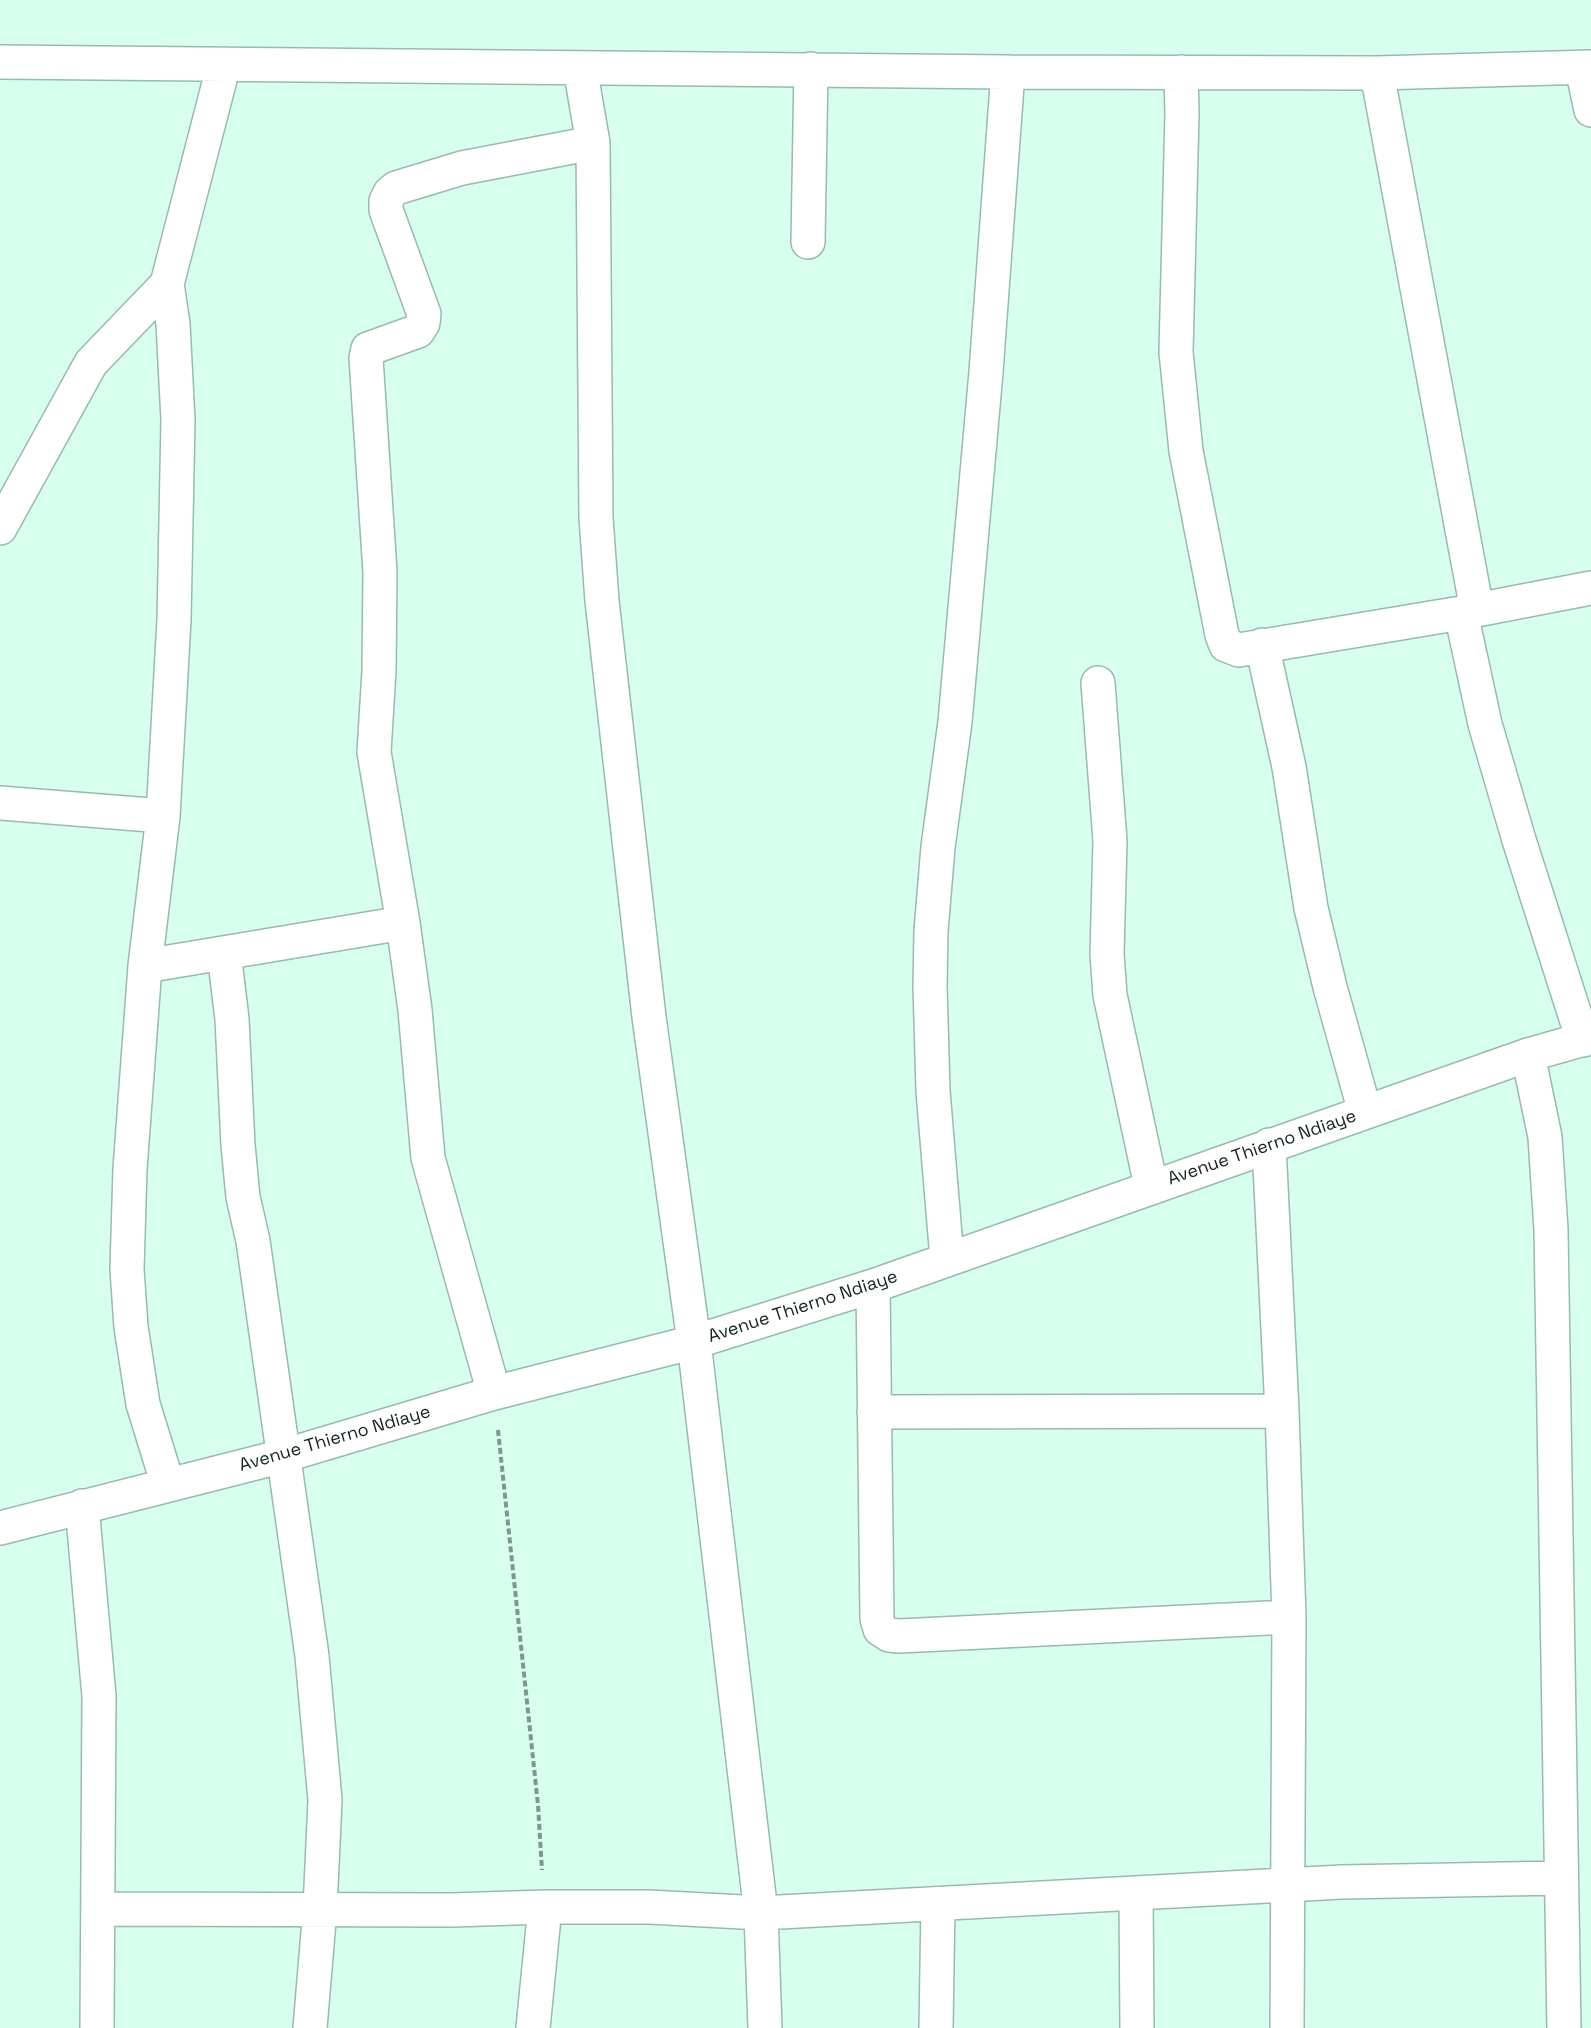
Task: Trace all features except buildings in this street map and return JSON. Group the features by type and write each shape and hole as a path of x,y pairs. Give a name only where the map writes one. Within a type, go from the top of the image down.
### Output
{"street":[{"path":"0,62 1008,72 1377,73 1587,68 1591,110"},
{"path":"168,1485 143,1404 131,1327 127,1269 130,1169 145,966 163,816 174,620 178,420 174,324 167,284 224,64"},
{"path":"580,68 593,143 596,518 602,601 649,1017 694,1342 761,1913 765,2028"},
{"path":"808,242 811,69"},
{"path":"947,1259 933,1091 931,931 938,847 955,722 986,372 1008,72"},
{"path":"1181,72 1176,352 1186,451 1226,645 1239,650 1469,612 1591,588"},
{"path":"1377,73 1488,735 1519,840 1587,1039"},
{"path":"494,1393 428,1158 419,1044 403,924 374,752 379,671 380,572 366,358 368,349 418,331 423,323 424,314 386,210 386,201 396,188 462,168 593,143"},
{"path":"1,530 90,363 167,284"},
{"path":"1262,645 1289,767 1311,908 1330,987 1365,1112"},
{"path":"1098,683 1110,841 1107,954 1110,995 1151,1186"},
{"path":"0,803 163,816"},
{"path":"145,966 403,924"},
{"path":"224,953 232,1018 238,1145 243,1197 253,1241 312,1656 326,1800 310,2028"},
{"name":"Avenue Thierno Ndiaye","path":"0,1528 283,1456 494,1393 694,1342 873,1286 1151,1186 1528,1055 1587,1039"},
{"path":"1528,1055 1545,1137 1551,1230 1564,2028"},
{"path":"1269,1145 1289,1617 1287,2028"},
{"path":"873,1286 877,1619 880,1629 889,1635 899,1636 1289,1617"},
{"path":"874,1412 1282,1411"},
{"path":"82,1506 99,1696 97,2028"},
{"path":"98,1909 452,1910 649,1907 761,1913 1288,1885 1560,1878"},
{"path":"1136,1894 1137,2028"},
{"path":"936,2028 938,1905"},
{"path":"533,2028 545,1907"}],"path":[{"path":"494,1393 538,1805 545,1907"}]}
